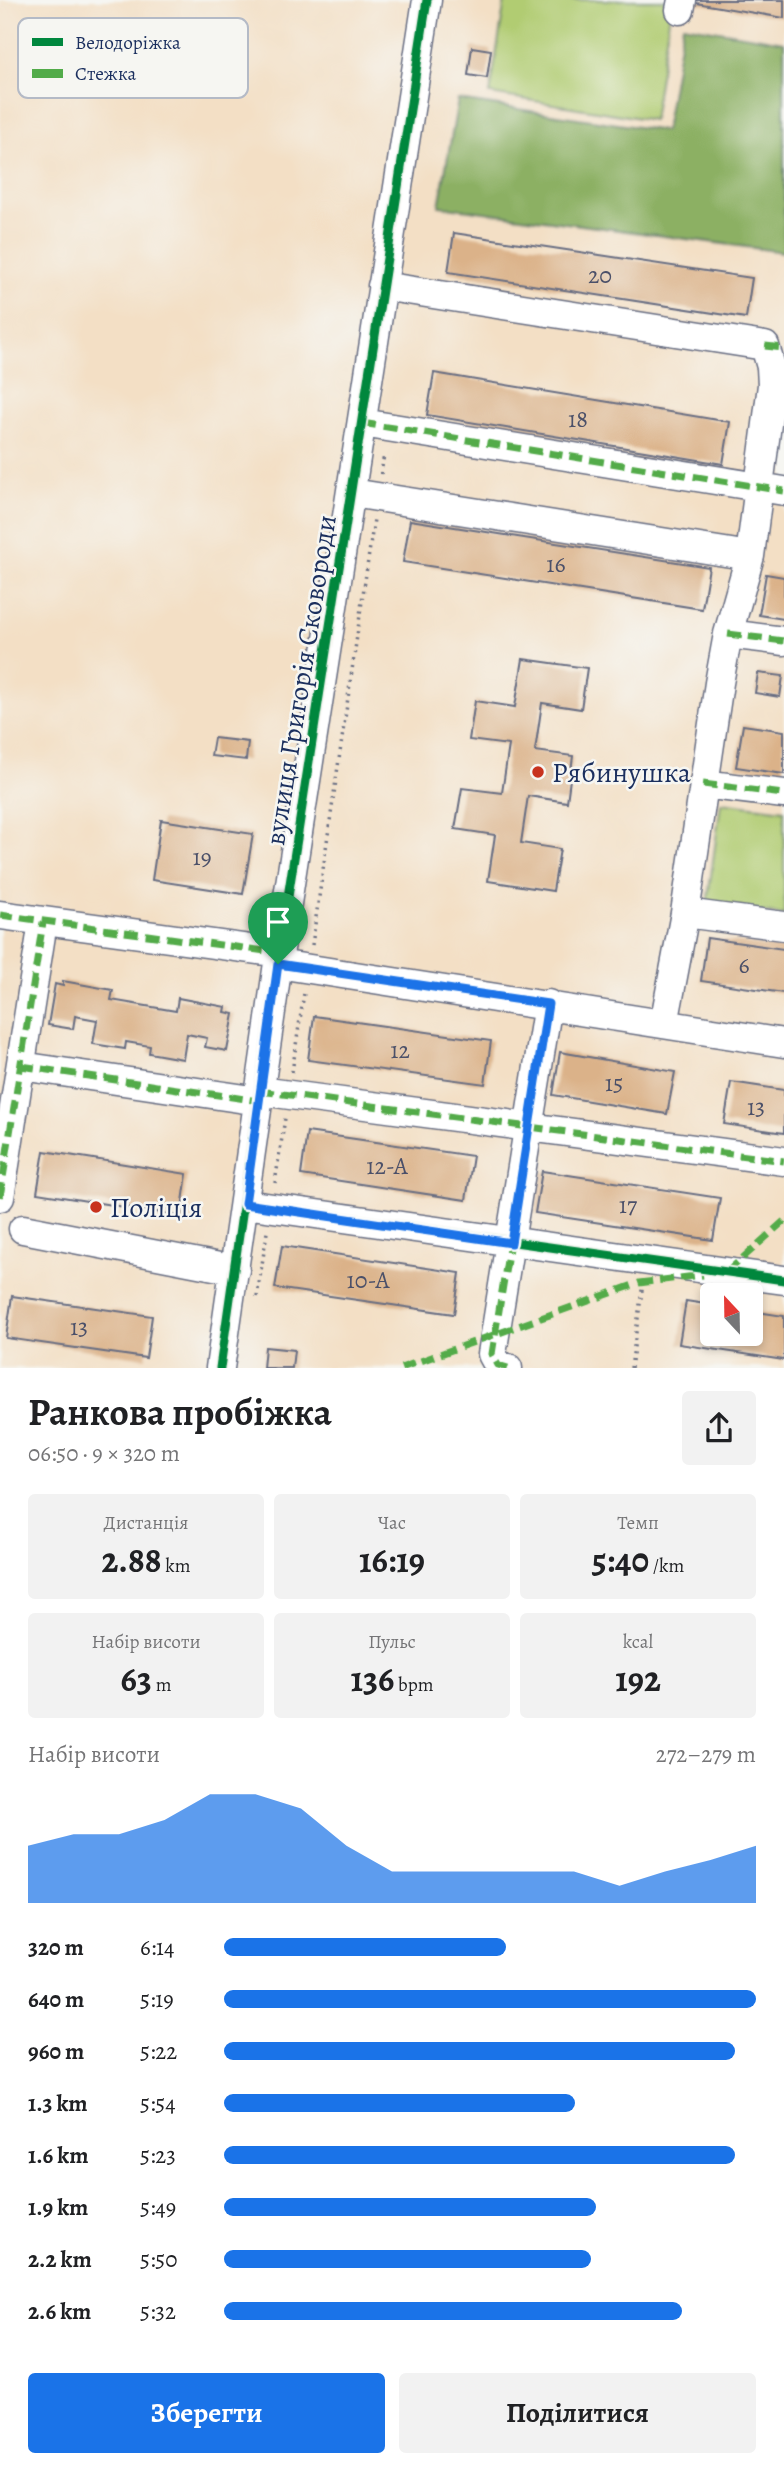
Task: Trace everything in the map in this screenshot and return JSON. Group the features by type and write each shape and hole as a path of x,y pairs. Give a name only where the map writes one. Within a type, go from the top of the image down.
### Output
{"street":[{"name":"вулиця Григорія Сковороди","path":"220,1368 235,1270 258,1206 260,1096 279,958 427,0"},
{"path":"382,286 775,347 772,385 772,490 728,634 685,913 664,1024"},
{"path":"362,423 772,490"},
{"path":"352,493 750,556"},
{"path":"728,634 784,641"},
{"path":"703,784 784,794"},
{"path":"685,913 784,926"},
{"path":"0,915 279,958 784,1043"},
{"path":"0,1198 43,922"},
{"path":"508,1368 498,1365 492,1354 548,1004"},
{"path":"21,1066 260,1096 288,1095 784,1161"},
{"path":"258,1206 784,1280"},
{"path":"23,1229 235,1270"}],"path":[{"path":"257,1301 258,1206 288,1095 304,991"},
{"path":"631,1368 646,1261"}],"green space":[{"path":"505,0 672,0 653,120 490,94"},
{"path":"683,25 784,42 784,252 439,206 458,100 665,131"},
{"path":"721,802 784,810 784,915 707,905"}],"building":[{"path":"696,0 784,0 784,18 696,3"},
{"path":"472,47 491,50 487,78 468,75"},
{"path":"454,233 752,278 746,318 448,272"},
{"path":"434,373 730,422 723,464 427,415"},
{"path":"410,520 709,567 702,609 403,562"},
{"path":"766,574 784,577 784,619 759,615"},
{"name":"Рябинушка","path":"523,659 587,668 581,709 542,703 535,751 573,756 567,802 528,796 521,843 560,849 553,891 488,881 495,835 455,829 462,788 502,793 509,745 469,740 475,701 515,707"},
{"path":"758,673 783,676 780,697 755,693"},
{"path":"743,725 784,731 784,774 736,767"},
{"path":"214,738 248,742 246,760 211,756"},
{"path":"161,820 253,834 243,894 152,880"},
{"path":"707,938 784,949 784,993 701,981"},
{"path":"63,981 113,990 111,1000 176,1011 178,998 226,1007 225,1012 234,1014 227,1051 205,1047 207,1038 187,1034 183,1059 149,1053 150,1046 126,1042 125,1049 93,1044 97,1020 75,1016 73,1029 48,1025 55,984 63,986"},
{"path":"314,1016 491,1041 485,1084 308,1060"},
{"path":"560,1052 675,1072 667,1114 553,1095"},
{"path":"731,1082 784,1090 784,1133 724,1124"},
{"path":"307,1132 473,1156 466,1200 301,1175"},
{"path":"44,1151 187,1174 181,1216 37,1193"},
{"path":"542,1171 720,1198 713,1240 535,1213"},
{"path":"282,1246 460,1273 454,1314 275,1288"},
{"path":"12,1296 152,1316 146,1358 6,1338"},
{"path":"686,1301 700,1303 700,1346 763,1346 763,1313 784,1316 784,1360 679,1344"},
{"path":"265,1347 294,1350 292,1368 263,1368"}],"marked path":[{"path":"765,346 784,348"},
{"path":"362,423 784,491"},
{"path":"728,634 784,641"},
{"path":"703,784 784,794"},
{"path":"0,915 280,953"},
{"path":"0,1197 43,922"},
{"path":"508,1368 498,1365 492,1354 548,1004"},
{"path":"21,1066 259,1101"},
{"path":"260,1091 784,1161"},
{"path":"727,1272 784,1221"},
{"path":"401,1368 639,1283 703,1275"}],"cycle path":[{"path":"220,1368 281,942 427,0"},
{"path":"245,1204 784,1280"}],"place":[{"name":"Рябинушка","path":"538,772"},
{"name":"Поліція","path":"96,1207"}],"route":[{"path":"278,964 548,1004 511,1243 245,1204 278,964"}]}
